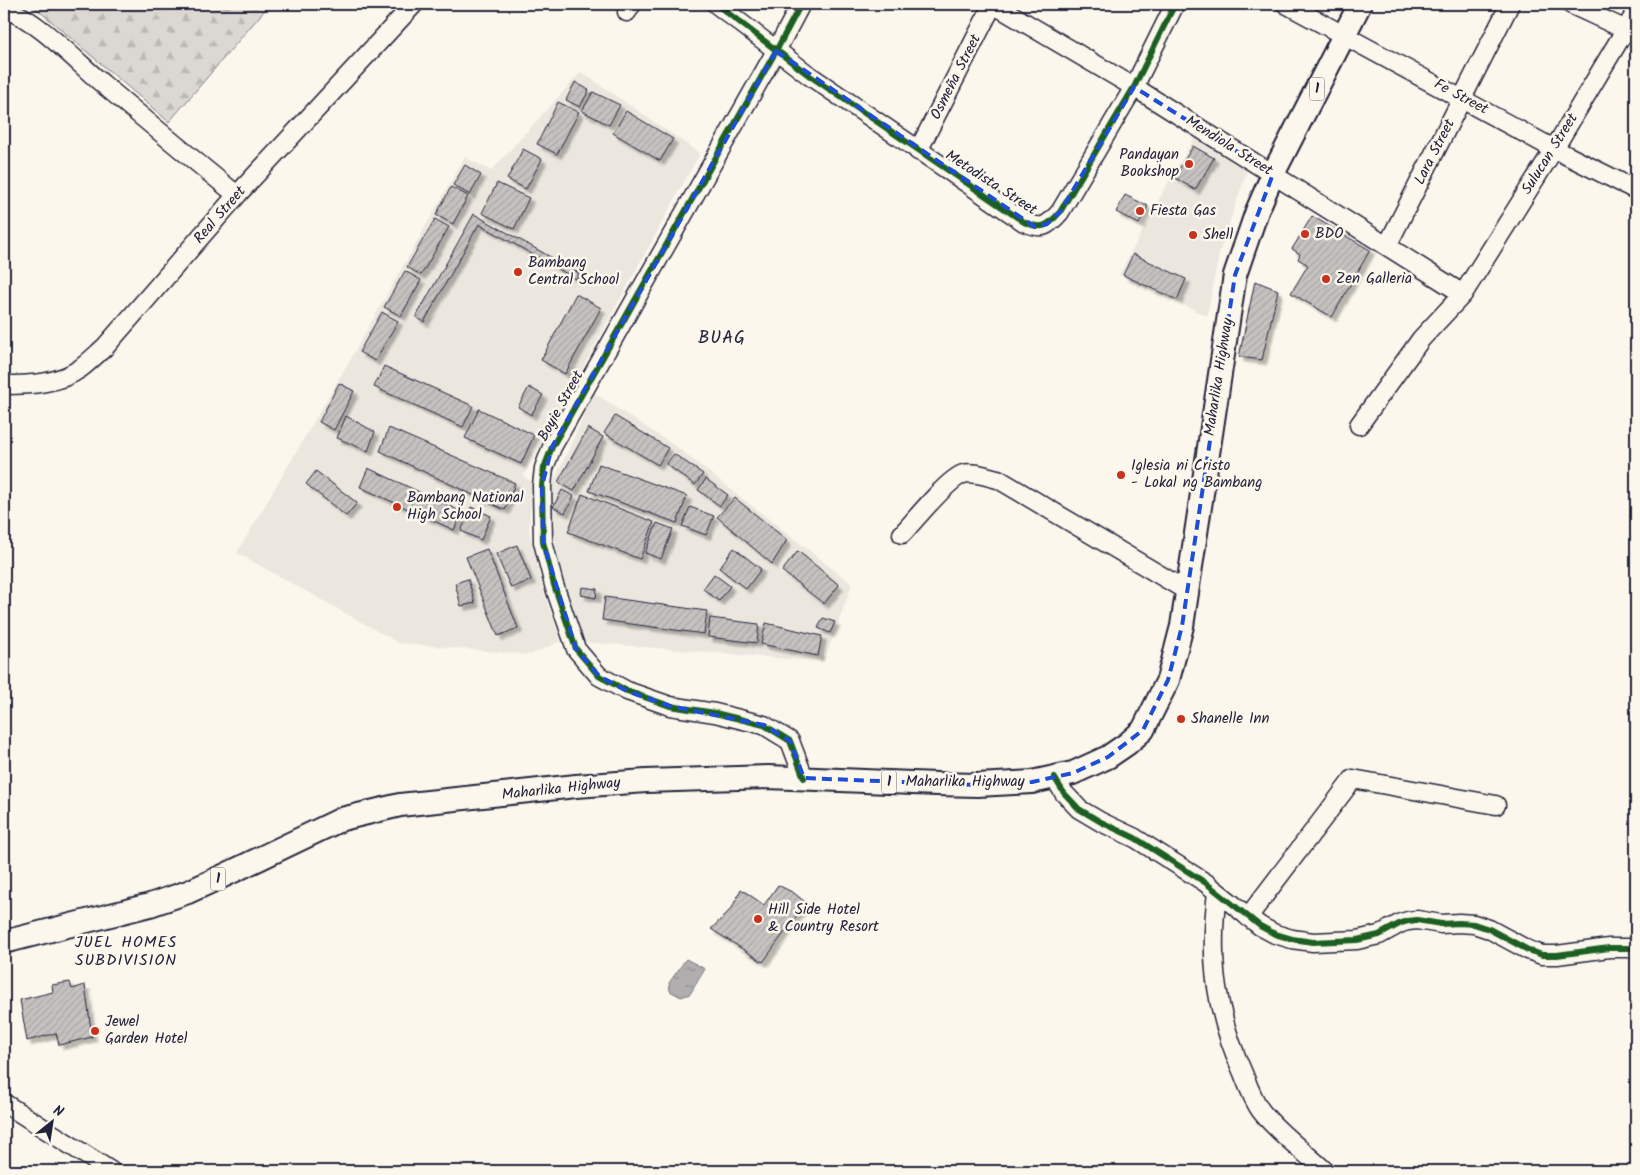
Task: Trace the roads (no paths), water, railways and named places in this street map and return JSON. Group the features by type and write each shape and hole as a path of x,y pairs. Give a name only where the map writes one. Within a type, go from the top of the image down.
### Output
{"main road":[{"name":"Maharlika Highway","path":"4,942 150,905 188,892 342,819 392,807 576,786 646,781 759,777 977,785 1032,782 1073,773 1108,757 1127,744 1144,730 1168,680 1176,656 1235,276 1257,211 1273,174 1360,4"}],"street":[{"name":"Real Street","path":"4,385 21,385 58,380 80,369 105,347 237,195 414,4"},
{"name":"Metodista Street","path":"716,4 776,51 918,151 1024,222 1035,227 1054,220 1060,212 1134,87 1175,4"},
{"name":"Boyie Street","path":"801,4 552,446 544,468 542,486 542,542 554,585 576,649 599,676 627,690 670,706 715,713 764,725 790,741 804,778"},
{"name":"Mendiola Street","path":"993,4 1134,87 1463,294"},
{"name":"Osmeña Street","path":"918,151 993,4"},
{"name":"Fe Street","path":"1286,4 1636,190"},
{"name":"Lara Street","path":"1387,246 1510,4"},
{"path":"1570,4 1631,32"},
{"path":"4,10 22,17 39,28 98,81 237,195"},
{"name":"Sulucan Street","path":"1359,425 1421,339 1463,294 1554,148 1631,32 1636,12"},
{"path":"902,534 950,482 964,474 980,475 998,479 1186,591"},
{"path":"1054,777 1064,793 1079,808 1101,822 1135,838 1206,883 1260,926 1275,934 1292,939 1313,942 1357,940 1379,935 1401,923 1417,920 1441,924 1474,924 1489,929 1528,950 1542,955 1557,955 1609,948 1636,948"},
{"path":"1248,917 1354,779 1496,805"},
{"path":"1218,892 1213,925 1215,983 1222,1019 1231,1046 1261,1110 1324,1171"},
{"path":"4,1103 111,1171"}],"water":[{"path":"686,959 705,969 690,994 681,997 670,991 669,983"}],"place":[{"name":"Pandayan Bookshop","path":"1189,164"},
{"name":"Fiesta Gas","path":"1140,211"},
{"name":"BDO","path":"1305,234"},
{"name":"Shell","path":"1193,235"},
{"name":"Bambang Central School","path":"518,272"},
{"name":"Zen Galleria","path":"1326,279"},
{"name":"Iglesia ni Cristo - Lokal ng Bambang","path":"1121,475"},
{"name":"Bambang National High School","path":"397,507"},
{"name":"Shanelle Inn","path":"1181,719"},
{"name":"Hill Side Hotel & Country Resort","path":"758,919"},
{"name":"Jewel Garden Hotel","path":"95,1031"}],"district":[{"name":"BUAG","path":"722,338"},
{"name":"JUEL HOMES SUBDIVISION","path":"126,951"}]}
